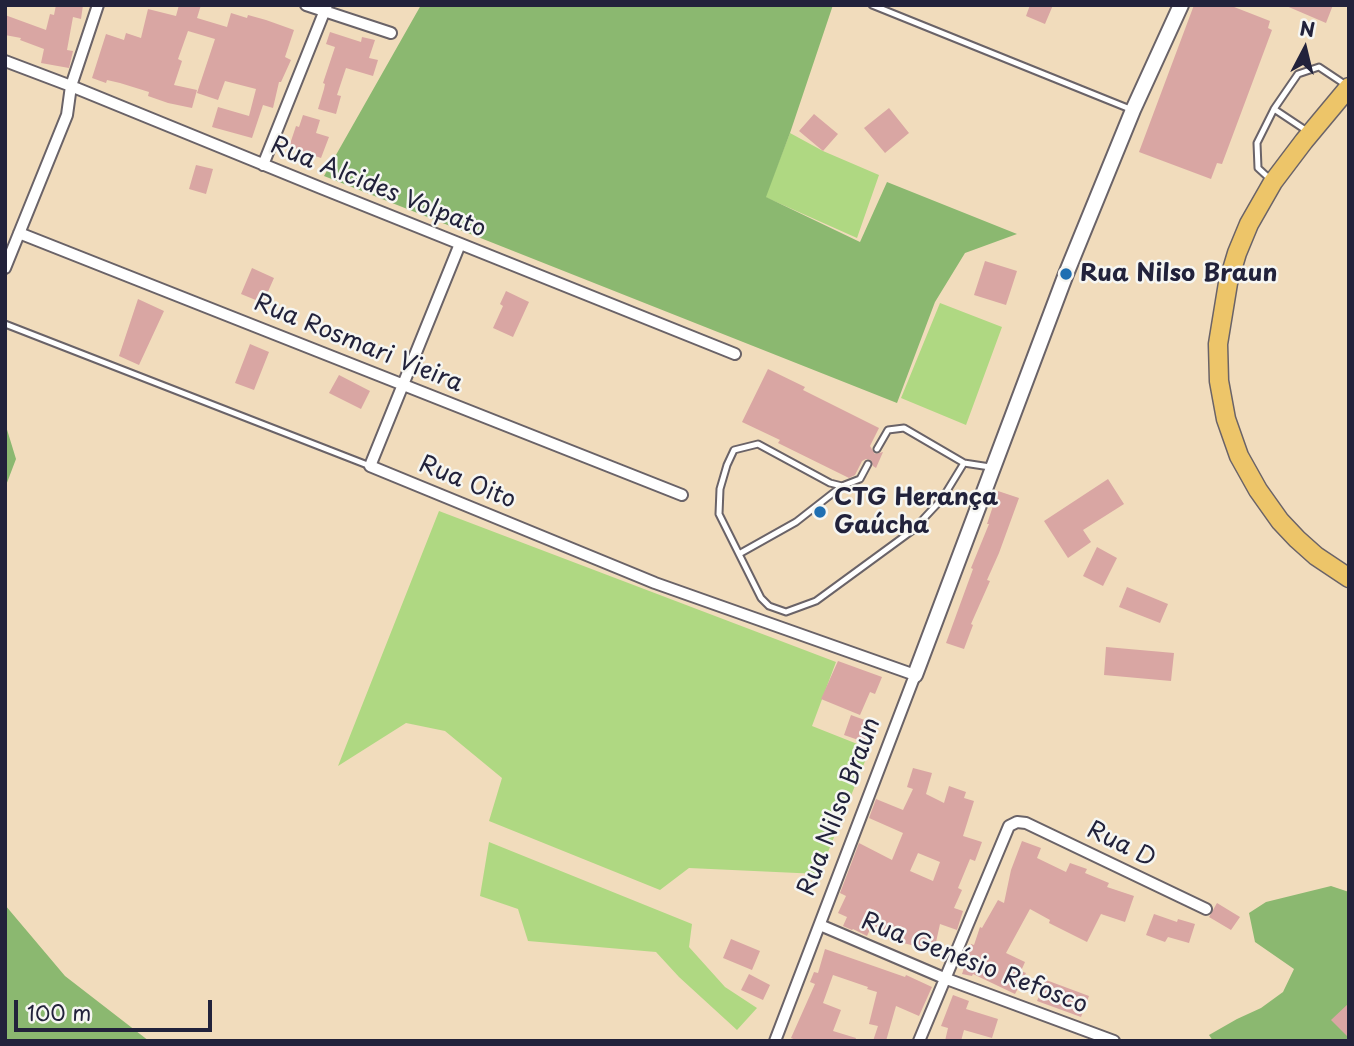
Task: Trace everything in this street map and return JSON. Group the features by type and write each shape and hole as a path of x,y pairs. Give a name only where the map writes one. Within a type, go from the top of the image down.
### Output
{"highway":[{"path":"1349,87 1273,182 1249,224 1228,282 1218,344 1219,381 1226,419 1239,456 1258,491 1280,521 1317,556 1349,578"}],"street":[{"path":"5,268 67,115 71,86 98,5"},
{"path":"306,5 325,8 391,33"},
{"name":"Rua Nilso Braun","path":"775,1041 1066,274 1133,110 1181,5"},
{"path":"263,165 325,8"},
{"name":"Rua Alcides Volpato","path":"5,61 735,354"},
{"name":"Rua Rosmari Vieira","path":"19,233 682,495"},
{"path":"370,466 460,244"},
{"name":"Rua Oito","path":"370,466 654,583 915,675"},
{"name":"Rua D","path":"944,978 1009,826 1017,822 1026,823 1206,909"},
{"name":"Rua Genésio Refosco","path":"820,925 944,978 1114,1041"},
{"path":"919,1041 944,978"}],"lane":[{"path":"872,5 1133,110"},
{"path":"1273,182 1258,168 1257,143 1274,109 1298,74 1319,67 1349,87"},
{"path":"1274,109 1310,133"},
{"name":"Rua Oito","path":"5,324 370,466"},
{"path":"877,449 888,430 904,428 964,463 993,468"},
{"path":"842,486 830,483 758,444 734,450 720,488 719,514 761,598 769,606 786,612 816,601 913,530 942,499 964,463"},
{"path":"739,554 796,522 842,486 860,479 868,464"}],"green space":[{"path":"421,5 833,5 766,197 860,242 887,182 1017,234 965,253 935,302 897,403 324,176"},
{"path":"790,133 823,151 879,175 857,238 765,197"},
{"path":"940,303 1002,327 966,425 901,398"},
{"path":"5,423 16,459 5,488"},
{"path":"439,511 836,662 812,726 870,749 819,874 689,868 660,890 489,821 502,778 445,731 406,723 338,766"},
{"path":"489,842 692,924 689,947 725,987 757,1008 737,1030 656,952 528,941 518,909 480,896"},
{"path":"1331,886 1349,892 1349,1041 1213,1041 1209,1035 1261,1008 1283,992 1294,969 1255,942 1249,913 1266,902"},
{"path":"5,905 65,976 149,1041 5,1041"}],"building":[{"path":"56,5 83,5 81,19 73,17 67,50 73,51 69,68 41,63 44,49 20,40 21,38 5,35 5,15 46,30 50,14 54,15"},
{"path":"179,5 201,5 197,18 227,27 231,13 247,18 248,15 294,30 285,57 291,60 279,82 273,108 263,105 252,138 212,127 218,107 249,116 256,89 225,81 218,100 197,93 215,39 188,31 178,59 182,61 174,85 197,90 192,108 168,103 148,96 149,92 120,83 107,80 106,83 92,78 106,34 124,40 126,33 141,38 148,9 176,16"},
{"path":"1030,5 1053,5 1045,24 1026,16"},
{"path":"1194,5 1229,5 1270,21 1268,28 1272,30 1222,164 1217,163 1211,179 1139,152"},
{"path":"1284,5 1333,5 1326,23"},
{"path":"330,32 361,42 362,37 375,40 369,58 378,60 373,76 346,68 337,95 341,96 336,114 318,109 335,47 326,44"},
{"path":"889,108 909,133 885,153 864,128"},
{"path":"814,114 838,134 823,151 799,131"},
{"path":"303,115 320,120 316,133 329,137 321,158 289,147"},
{"path":"196,165 213,169 206,194 189,189"},
{"path":"985,261 1017,271 1006,305 974,295"},
{"path":"252,268 274,278 263,303 241,294"},
{"path":"506,291 529,302 513,337 493,328 503,306 500,304"},
{"path":"138,299 164,311 139,365 119,356"},
{"path":"250,344 269,352 254,390 235,383"},
{"path":"768,369 805,387 803,390 879,428 870,446 875,454 883,452 876,468 871,460 866,459 862,461 855,475 849,478 742,422"},
{"path":"339,375 370,391 361,409 329,393"},
{"path":"1108,479 1124,504 1083,530 1091,542 1068,558 1044,521"},
{"path":"998,491 1019,498 964,649 946,643 989,524"},
{"path":"1097,547 1117,558 1103,586 1083,576"},
{"path":"1127,587 1168,604 1160,623 1119,607"},
{"path":"1106,647 1174,653 1171,681 1104,675"},
{"path":"838,661 882,677 875,694 870,692 860,715 821,699"},
{"path":"851,715 870,722 864,742 844,735"},
{"path":"913,768 932,773 926,794 944,803 949,786 966,792 964,798 974,801 963,836 982,842 975,861 970,859 958,888 962,890 954,908 963,911 957,930 940,924 934,951 888,939 890,933 872,925 867,936 843,926 847,917 838,913 846,896 840,893 859,843 892,860 903,833 869,818 876,799 903,810 913,789 907,787","holes":["918,853 940,862 933,881 910,871"]},
{"path":"1022,841 1041,848 1037,858 1066,872 1070,863 1087,869 1085,873 1109,883 1107,887 1134,896 1125,922 1101,914 1087,942 1049,923 1050,920 1030,909 1006,953 1025,962 1021,971 1026,973 1015,994 973,974 962,974 971,944 974,945 980,927 982,928 998,900 1004,903 1011,870"},
{"path":"1217,903 1240,917 1231,930 1209,917"},
{"path":"1154,914 1177,922 1178,919 1195,924 1189,943 1168,937 1165,942 1146,935"},
{"path":"731,939 760,951 752,970 723,958"},
{"path":"825,949 905,977 906,975 932,987 919,1016 896,1006 886,1041 873,1041 878,1026 869,1024 877,992 833,975 823,1003 841,1010 833,1031 856,1038 855,1041 798,1041 791,1038 815,984 810,982 814,972 818,973"},
{"path":"749,974 770,985 763,1000 741,990"},
{"path":"1046,980 1089,996 1081,1017 1037,1001"},
{"path":"953,995 969,1001 966,1009 998,1019 992,1038 964,1030 961,1041 945,1041 948,1028 941,1026"},
{"path":"1349,1003 1349,1038 1331,1020"}],"place":[{"name":"Rua Nilso Braun","path":"1066,274"},
{"name":"CTG Herança Gaúcha","path":"820,512"}]}
